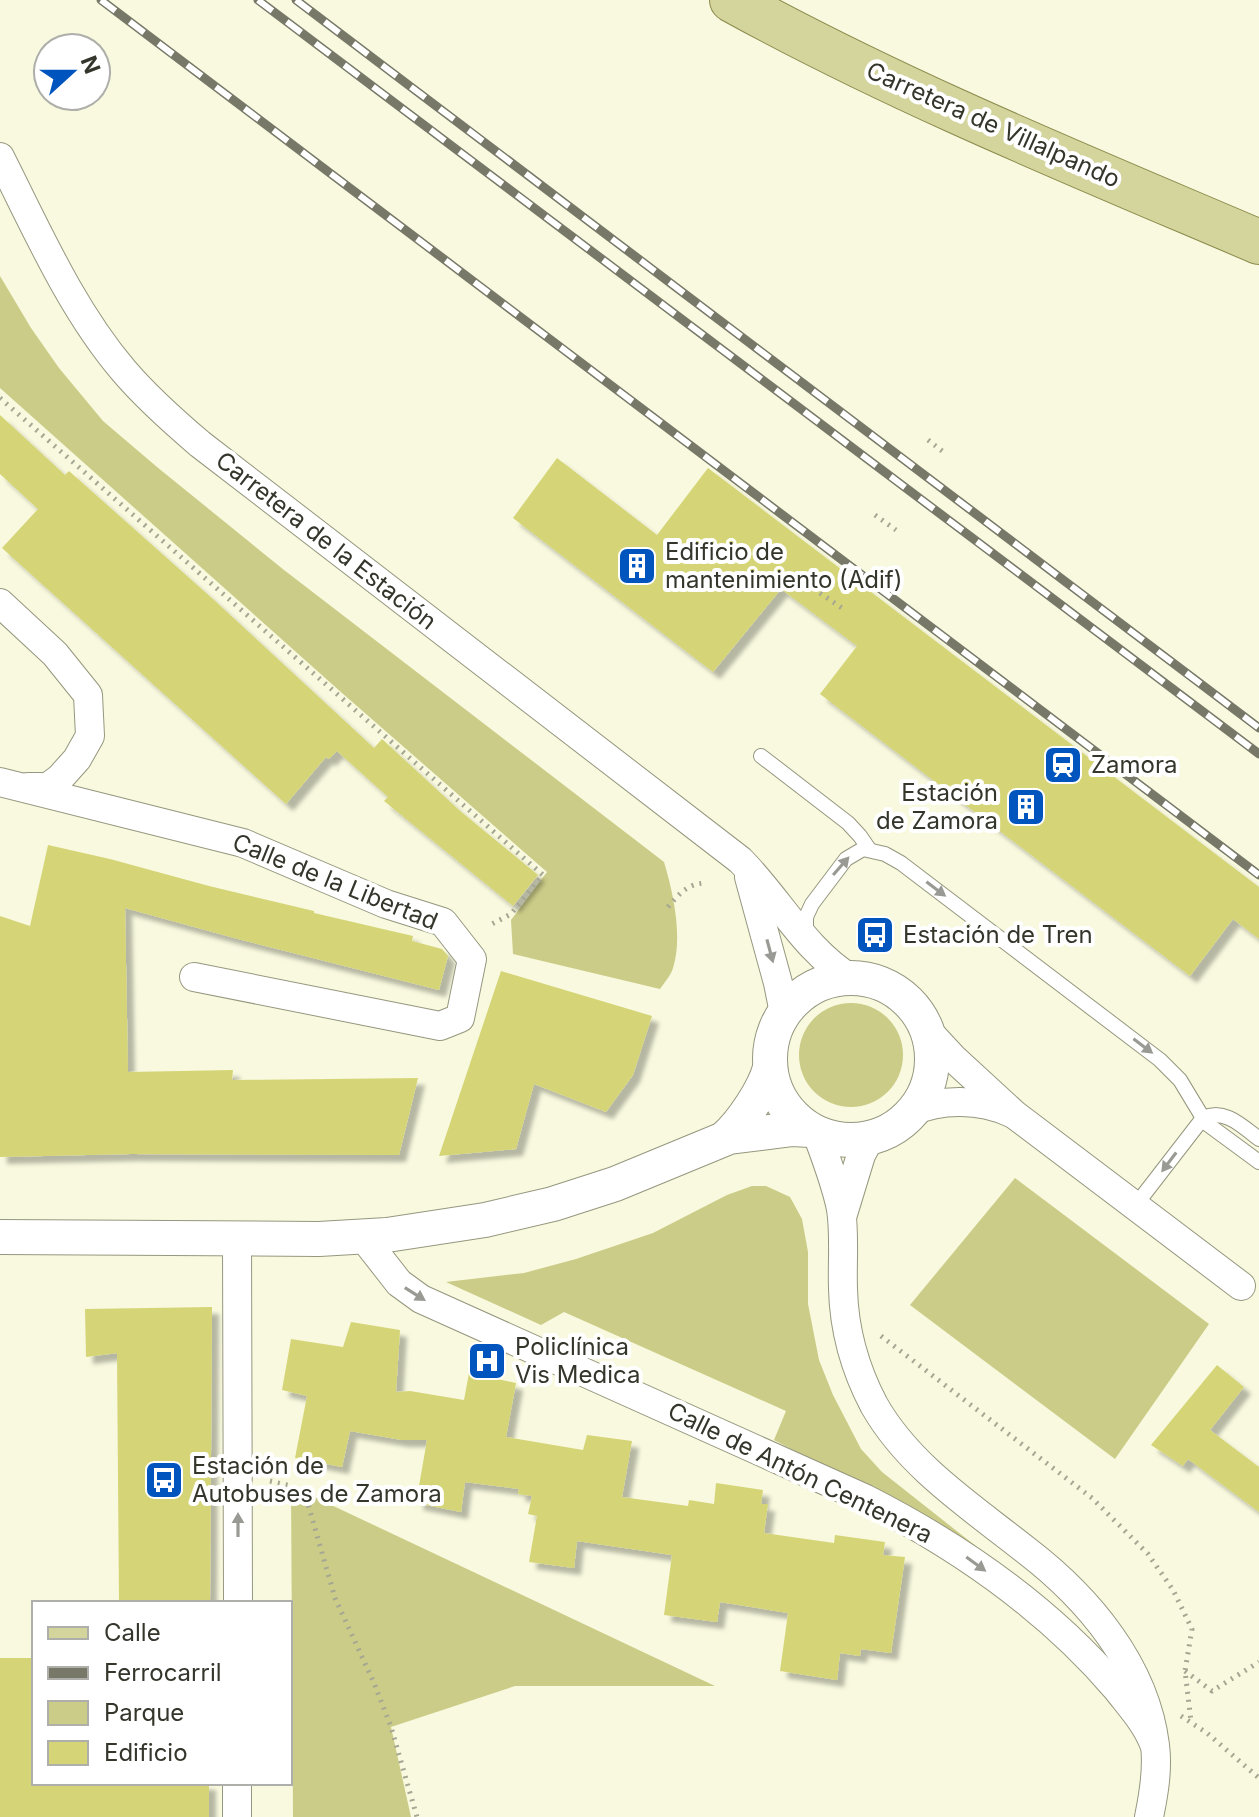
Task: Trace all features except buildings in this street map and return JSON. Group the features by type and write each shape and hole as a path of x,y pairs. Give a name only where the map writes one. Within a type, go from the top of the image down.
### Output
{"main road":[{"name":"Carretera de Villalpando","path":"732,0 959,113 1259,242"}],"street":[{"name":"Carretera de la Estación","path":"0,157 76,301 123,369 160,408 200,444 732,854 759,880 810,945 852,979"},
{"path":"0,603 55,654 88,695 90,736 77,759 48,787 11,785"},
{"name":"Calle de la Libertad","path":"11,785 243,843 386,904 443,922 472,959 460,1018 440,1026 194,977"},
{"name":"Carretera de la Estación","path":"732,854 752,883 784,1013"},
{"path":"0,1237 363,1237 473,1223 553,1204 615,1184 725,1138 793,1129 847,1141 870,1138 893,1128 911,1112 922,1096 931,1072 932,1052 927,1030 917,1011 901,995 882,985 852,979 831,980 813,986 797,997 784,1013 773,1039 766,1081 733,1131 725,1138"},
{"path":"927,1030 1019,1118 1241,1286"},
{"path":"770,1068 783,1103 795,1118 813,1132"},
{"path":"911,1112 938,1103 978,1103 999,1108 1019,1118"},
{"name":"Calle de Antón Centenera","path":"813,1132 839,1201 844,1309 850,1343 875,1406 923,1466 1051,1570 1095,1615 1117,1645 1137,1683 1154,1744 1156,1773 1149,1817"},
{"name":"Calle de Antón Centenera","path":"842,1223 845,1203 870,1138"},
{"name":"Calle de Antón Centenera","path":"363,1237 399,1283 421,1299 866,1499 942,1541 1016,1593 1070,1639 1131,1706 1154,1744"},
{"path":"237,1238 238,1601"},
{"path":"237,1785 237,1817"}],"lane":[{"path":"761,756 848,823 869,849"},
{"path":"810,945 805,925 808,911 846,859 857,851 869,849 885,854 1160,1060 1180,1080 1203,1118 1259,1162"},
{"path":"1135,1206 1203,1118 1218,1115 1228,1118 1259,1139"}],"path":[{"path":"0,398 543,875 511,914 458,942"},
{"path":"928,440 946,454"},
{"path":"875,515 896,530"},
{"path":"820,593 842,608"},
{"path":"668,907 681,892 695,884 705,883"},
{"path":"844,1309 1092,1498 1148,1554 1173,1590 1192,1629 1185,1671 1191,1721"},
{"path":"238,1474 291,1486 308,1504 335,1598 391,1727 417,1817"},
{"path":"1185,1671 1212,1691 1259,1662"},
{"path":"1145,1707 1175,1712 1191,1721 1259,1778"}],"green space":[{"path":"0,276 59,368 103,421 284,570 664,862 673,901 677,943 672,971 660,989 513,954 511,920 547,872 0,388"},
{"path":"851,1003 871,1006 888,1018 900,1035 903,1055 900,1075 888,1092 871,1104 851,1107 831,1104 814,1092 802,1075 799,1055 802,1035 814,1018 831,1006"},
{"path":"1015,1178 1209,1324 1115,1459 910,1305"},
{"path":"752,1186 766,1186 790,1197 802,1219 808,1252 808,1304 819,1360 861,1449 882,1472 977,1547 774,1440 786,1411 564,1312 541,1325 446,1282 524,1273 576,1259 653,1233 727,1195"},
{"path":"291,1486 715,1686 515,1686 391,1727 411,1817 293,1817"}],"railway":[{"path":"101,0 1259,875"},
{"path":"258,0 1259,754"},
{"path":"296,0 1259,728"}],"place":[{"name":"Edificio de mantenimiento (Adif)","path":"637,566"},
{"name":"Zamora","path":"1063,765"},
{"name":"Estación de Zamora","path":"1026,807"},
{"name":"Estación de Tren","path":"875,935"},
{"name":"Policlínica Vis Medica","path":"487,1361"},
{"name":"Estación de Autobuses de Zamora","path":"164,1480"}]}
